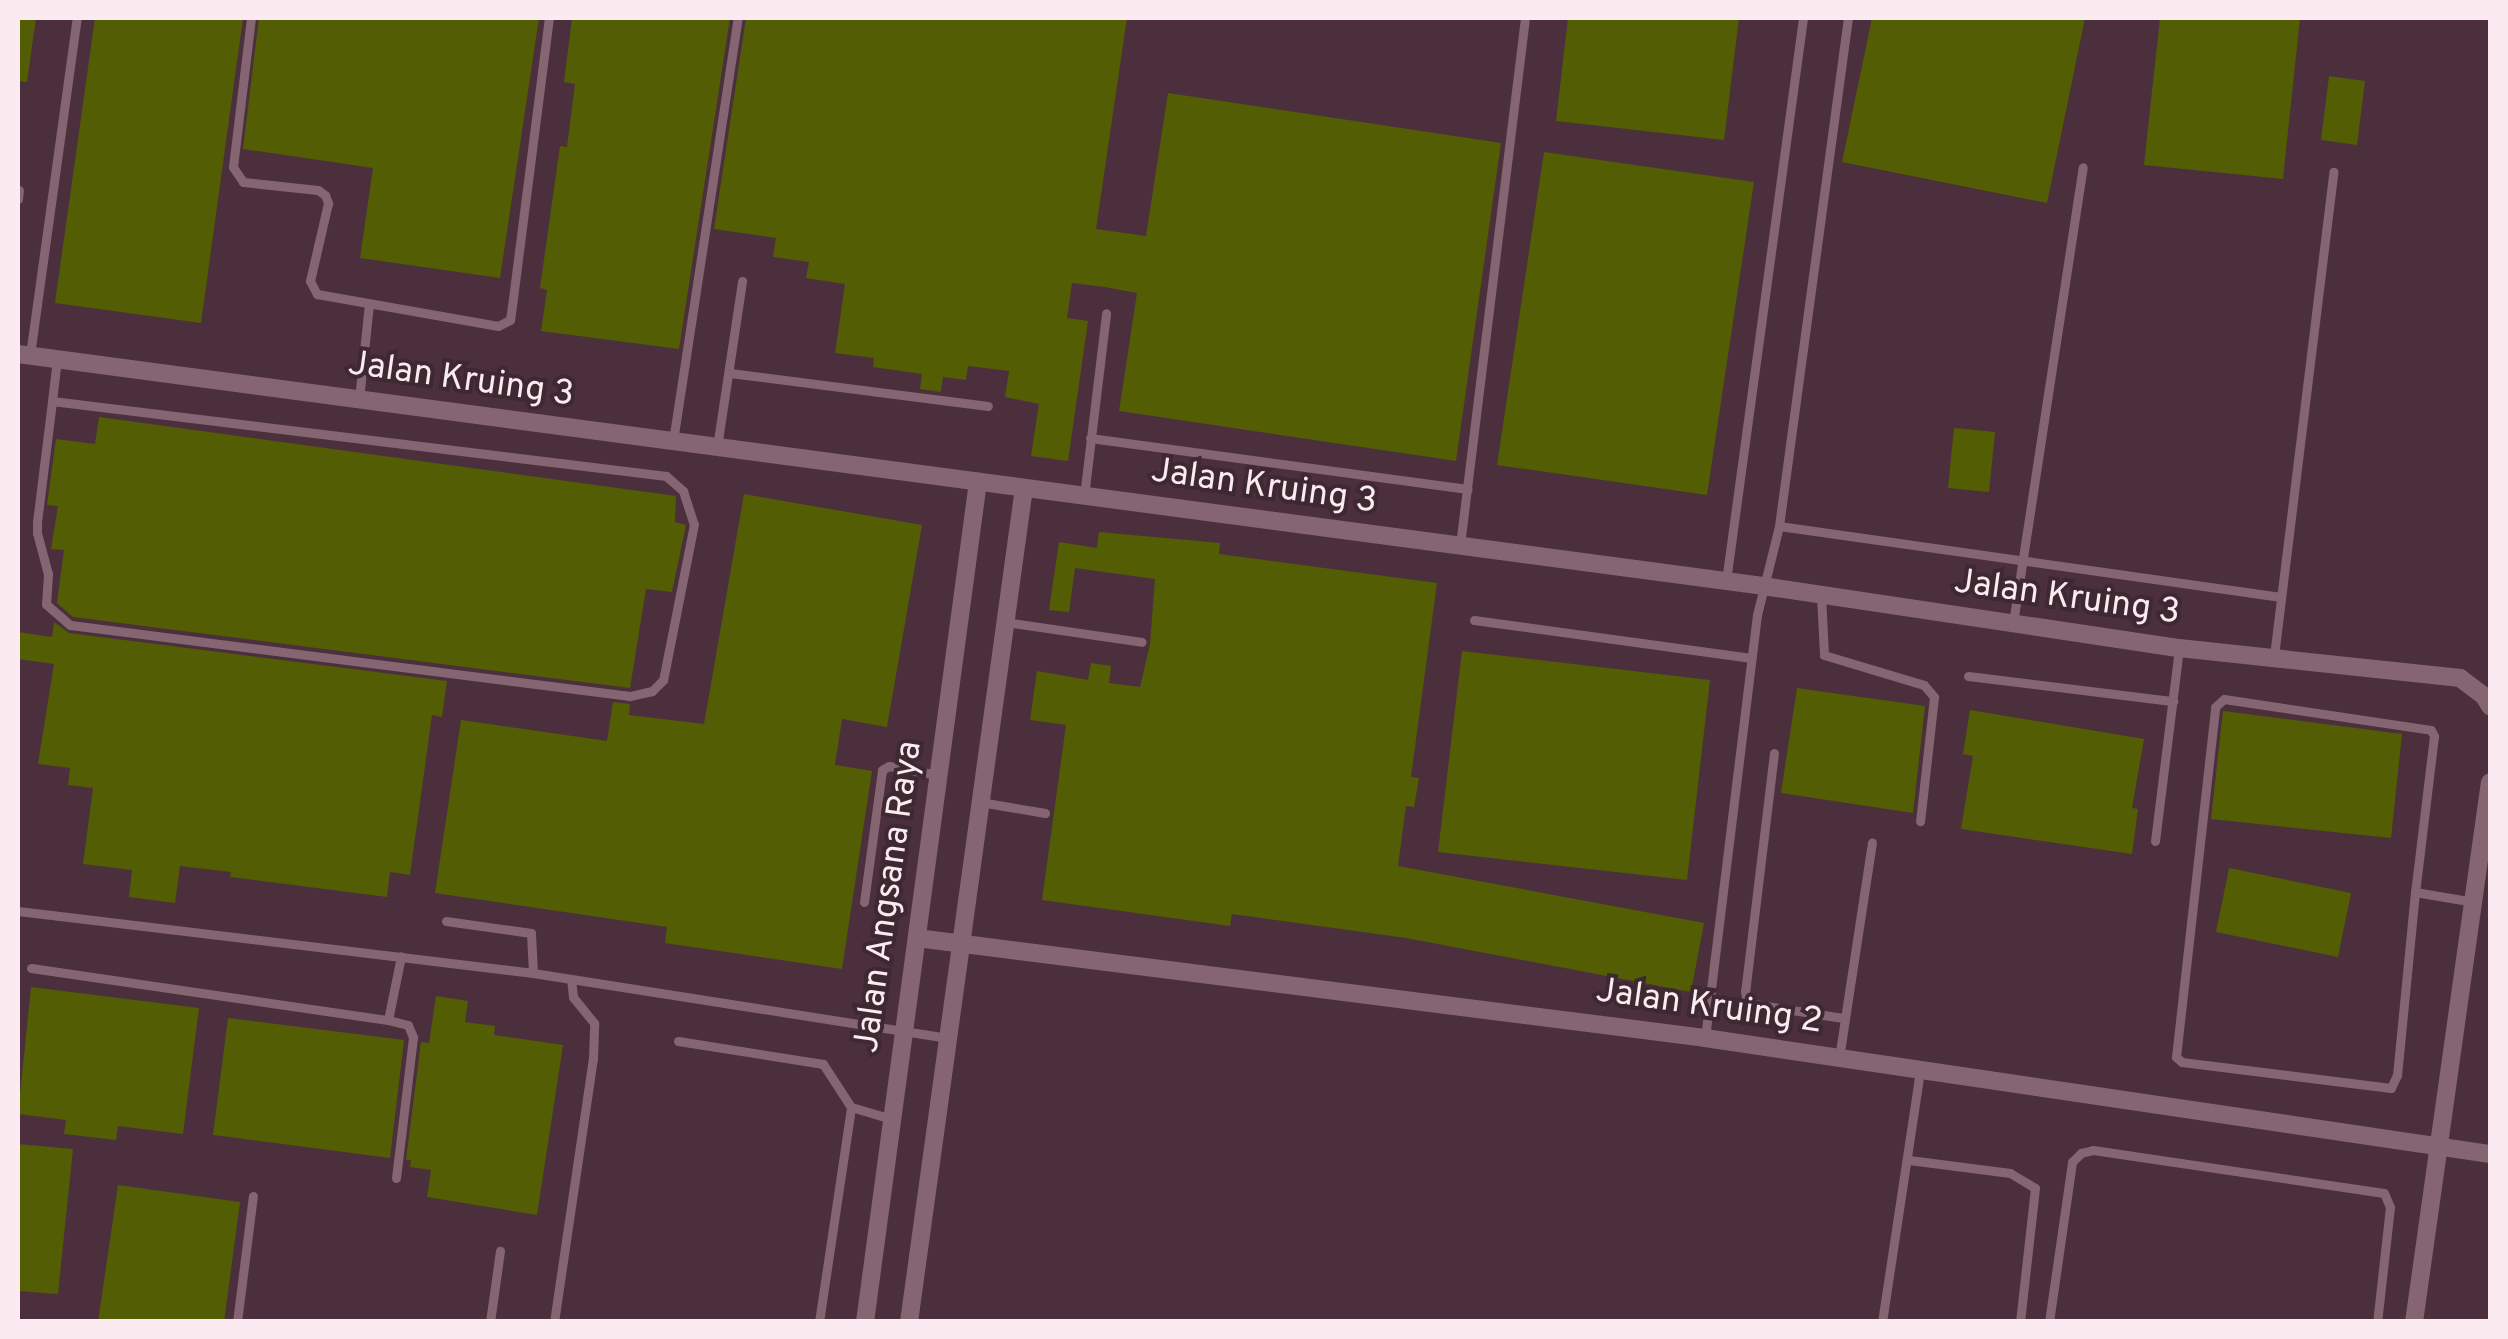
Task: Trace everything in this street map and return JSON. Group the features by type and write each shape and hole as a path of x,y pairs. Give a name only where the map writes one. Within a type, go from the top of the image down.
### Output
{"street":[{"name":"Jalan Kruing 3","path":"24,355 1763,586 2179,648 2460,678 2484,696 2490,706"},
{"name":"Jalan Angsana Raya","path":"865,1322 978,482"},
{"path":"909,1322 1024,488"},
{"path":"2414,1322 2490,782"},
{"name":"Jalan Kruing 2","path":"917,938 1705,1038 2490,1154"}],"lane":[{"path":"24,355 76,18"},
{"path":"252,18 233,167 243,182 318,190 325,195 328,202 312,288 317,294 498,326 510,320 549,18"},
{"path":"673,441 738,18"},
{"path":"1460,546 1526,18"},
{"path":"1726,581 1803,18"},
{"path":"1705,1038 1751,658 1763,586 1780,526 1848,18"},
{"path":"2013,622 2083,167"},
{"path":"2274,656 2333,172"},
{"path":"718,447 742,281"},
{"path":"359,399 369,304"},
{"path":"1084,496 1106,313"},
{"path":"52,401 666,476 683,491 694,524 663,680 652,691 630,696 70,625 46,604 48,574 37,533 52,401 57,359"},
{"path":"730,373 988,406"},
{"path":"1090,438 1468,490"},
{"path":"1780,526 2281,597"},
{"path":"1821,595 1824,655 1924,685 1934,696 1920,820"},
{"path":"1474,620 1751,658"},
{"path":"1005,622 1142,642"},
{"path":"2155,840 2179,648"},
{"path":"1968,676 2173,701"},
{"path":"2224,699 2431,730 2434,736 2415,892 2397,1075 2391,1088 2182,1062 2176,1058 2216,707 2224,699"},
{"path":"1774,753 1744,992 1747,1003 1843,1018"},
{"path":"864,902 882,770 889,766 938,775"},
{"path":"980,802 1045,813"},
{"path":"1838,1058 1872,843"},
{"path":"2415,892 2474,902"},
{"path":"18,911 571,979 948,1038"},
{"path":"446,921 532,933 534,974"},
{"path":"388,1020 401,956"},
{"path":"32,968 408,1025 413,1037 396,1178"},
{"path":"554,1322 594,1024 573,998 571,979"},
{"path":"678,1041 823,1064 851,1107 819,1322"},
{"path":"1882,1322 1910,1160 1920,1070"},
{"path":"851,1107 892,1118"},
{"path":"2049,1322 2072,1162 2081,1153 2093,1150 2384,1193 2390,1207 2377,1322"},
{"path":"1910,1160 2010,1173 2035,1188 2020,1322"},
{"path":"237,1322 253,1196"},
{"path":"490,1322 500,1251"}],"shaded area":[{"path":"18,18 2490,18 2490,1321 18,1321"}],"building":[{"path":"18,18 36,18 27,82 18,81"},
{"path":"95,18 243,18 201,323 55,303"},
{"path":"259,18 539,18 500,278 360,258 373,168 243,149"},
{"path":"572,18 730,18 679,349 541,331 547,290 540,288 560,146 567,147 575,84 564,82"},
{"path":"746,18 1127,18 1096,229 1146,236 1168,93 1501,143 1456,461 1119,411 1137,293 1105,287 1072,283 1067,318 1088,321 1068,461 1031,456 1039,404 1005,397 1009,371 968,366 966,380 943,377 941,392 920,389 922,374 873,367 874,358 835,353 845,284 806,278 809,262 773,257 776,238 714,229"},
{"path":"1568,18 1739,18 1724,140 1556,121"},
{"path":"1872,18 2085,18 2047,203 1842,162"},
{"path":"2160,18 2300,18 2283,179 2144,165"},
{"path":"2329,76 2365,81 2357,145 2321,140"},
{"path":"1544,152 1754,182 1707,495 1497,465"},
{"path":"99,417 676,496 675,522 686,525 672,592 646,589 630,688 73,617 57,603 64,550 51,549 58,506 47,505 56,439 95,444"},
{"path":"1954,428 1995,432 1989,492 1948,488"},
{"path":"744,494 922,525 887,727 842,719 835,765 872,771 842,969 665,943 667,927 435,893 461,720 607,741 613,702 630,704 629,715 704,724"},
{"path":"1099,532 1220,543 1219,554 1437,583 1411,777 1419,778 1414,807 1406,806 1398,866 1704,923 1691,992 1406,938 1232,914 1230,926 1042,900 1066,725 1030,720 1037,671 1088,680 1091,663 1111,666 1109,683 1140,687 1150,644 1155,579 1075,568 1069,612 1049,610 1059,542 1097,548"},
{"path":"54,622 69,633 447,681 442,717 432,715 410,875 390,872 387,897 230,877 231,872 180,866 175,903 129,897 132,870 83,864 93,788 68,785 70,768 38,764 54,664 18,659 18,632 52,637"},
{"path":"1462,651 1710,680 1687,880 1438,852"},
{"path":"1797,688 1925,706 1913,813 1781,793"},
{"path":"1970,710 2144,739 2132,808 2138,809 2132,854 1961,829 1973,756 1963,754"},
{"path":"2223,711 2402,734 2391,838 2211,819"},
{"path":"2229,868 2351,893 2338,957 2216,932"},
{"path":"31,987 199,1008 183,1134 118,1126 116,1140 64,1134 66,1120 18,1114"},
{"path":"436,996 468,1001 465,1022 495,1026 494,1035 563,1045 537,1215 427,1197 431,1170 410,1167 411,1160 406,1160 421,1042 429,1043"},
{"path":"228,1018 404,1040 390,1158 213,1135"},
{"path":"18,1144 73,1149 58,1294 18,1291"},
{"path":"118,1185 240,1202 224,1322 98,1322"}]}
